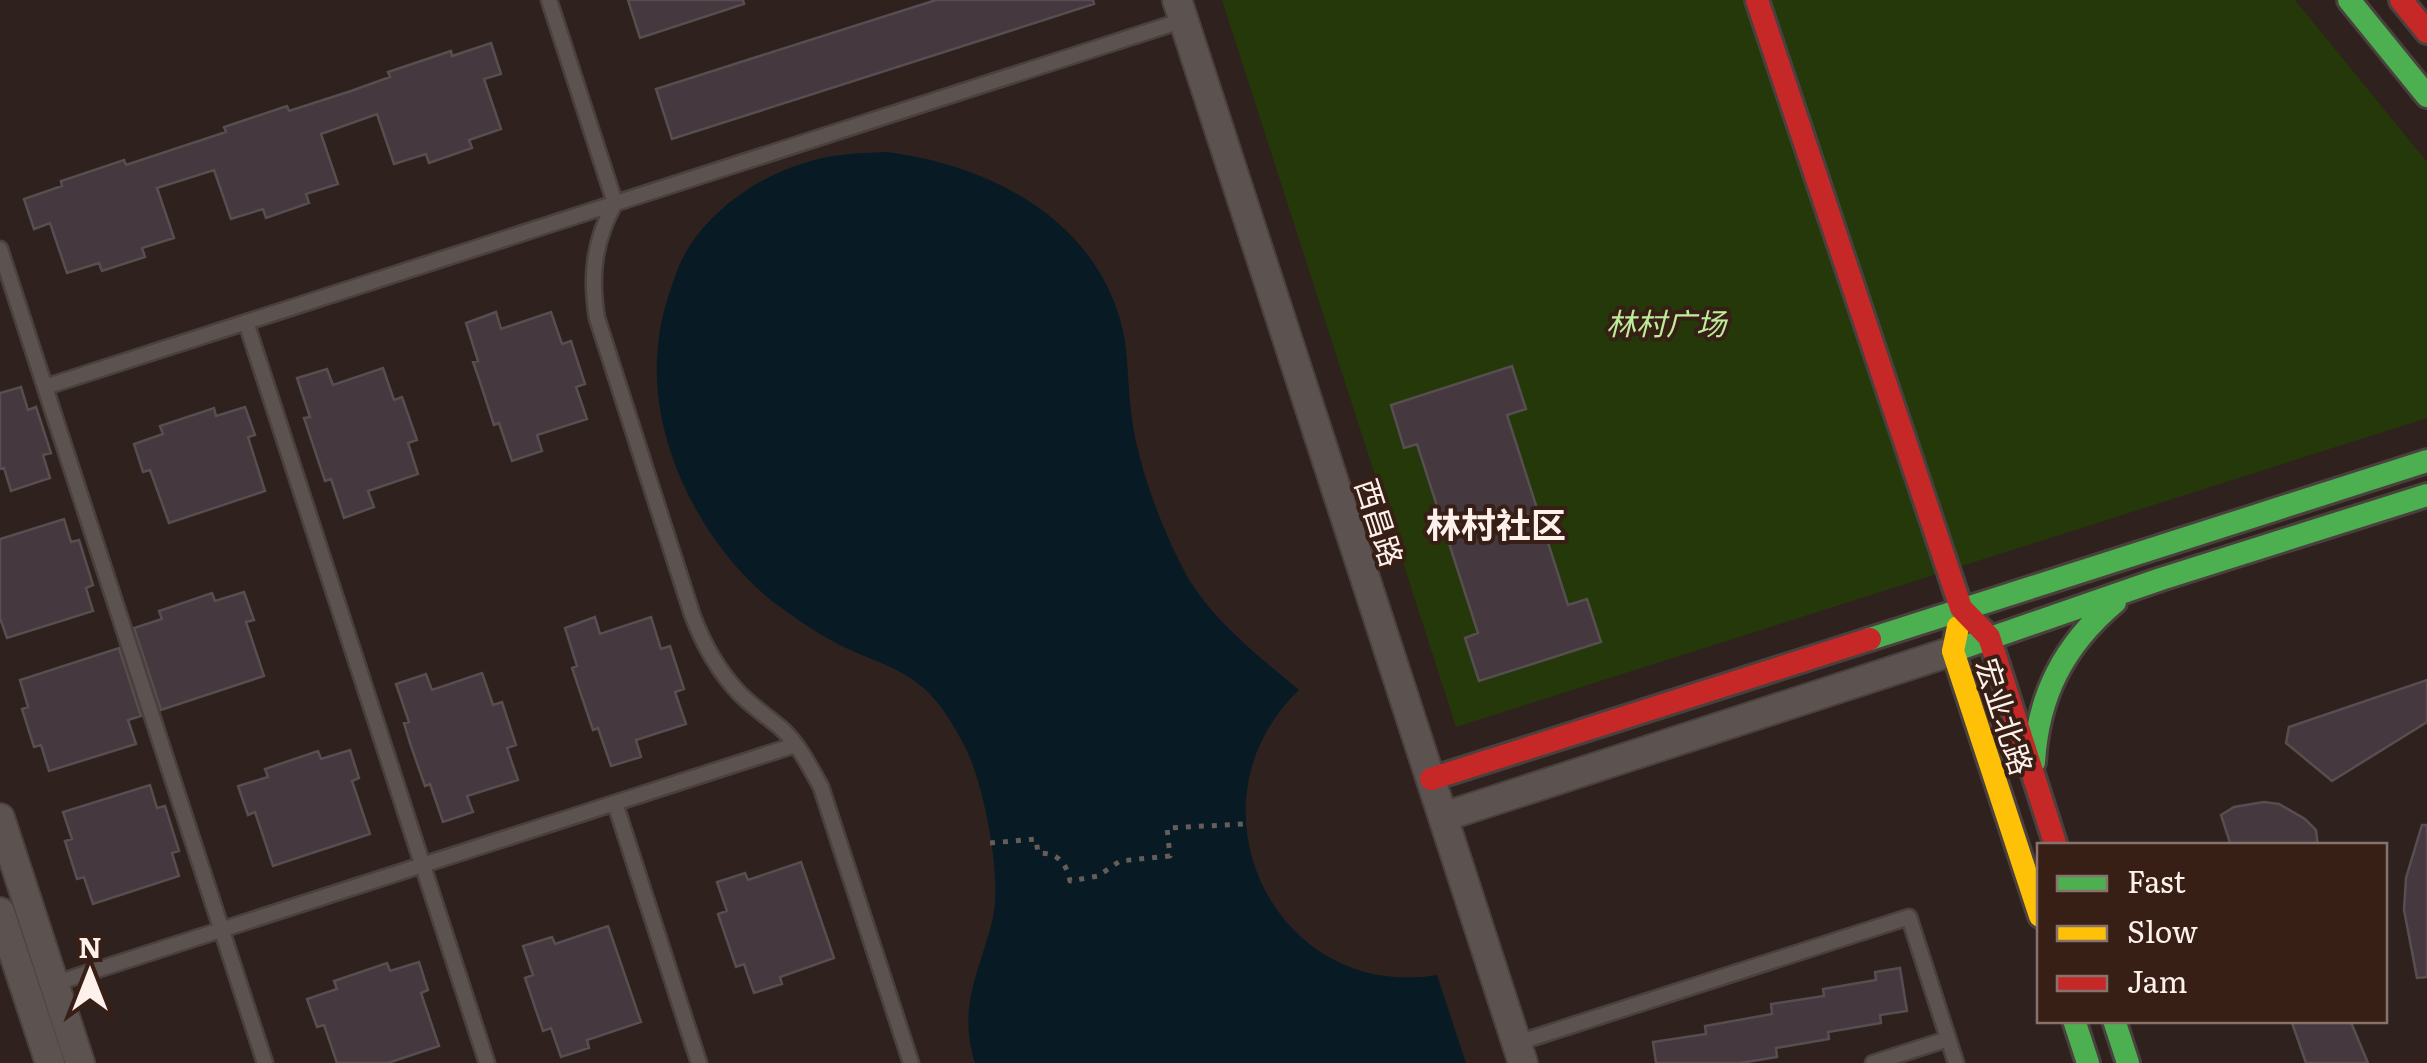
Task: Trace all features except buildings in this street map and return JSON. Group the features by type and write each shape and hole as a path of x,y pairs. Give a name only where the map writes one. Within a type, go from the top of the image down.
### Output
{"main road":[{"path":"1758,0 1961,608"},
{"path":"2349,0 2427,96"},
{"path":"2401,0 2427,32"},
{"path":"1431,780 2427,461"},
{"path":"1953,650 2427,495"},
{"path":"2036,786 2036,727 2055,670 2099,614 2118,600 2162,579"},
{"name":"宏业北路","path":"1961,608 1989,637 2055,843"},
{"name":"宏业北路","path":"1961,608 1953,650 2037,907"},
{"path":"2075,1023 2088,1063"},
{"path":"2115,1023 2128,1063"}],"street":[{"name":"西昌路","path":"1180,10 1520,1053"},
{"path":"1443,818 1953,650"},
{"path":"0,818 80,1063"},
{"path":"0,912 50,1063"}],"lane":[{"path":"549,0 615,203 594,258 597,318 692,614 724,676 795,745 821,787 911,1063"},
{"path":"44,386 615,203 1180,10"},
{"path":"0,250 265,1063"},
{"path":"246,322 487,1063"},
{"path":"26,992 795,745"},
{"path":"614,803 699,1063"},
{"path":"1520,1053 1908,918 1956,1063"},
{"path":"1872,1063 1948,1039"}],"path":[{"path":"990,842 1036,839 1038,854 1058,858 1067,868 1070,881 1098,876 1120,861 1170,856 1167,828 1244,824"}],"green space":[{"name":"林村广场","path":"1222,0 2295,0 2427,162 2427,418 1456,727"}],"water":[{"path":"886,152 924,158 996,183 1029,201 1085,251 1105,283 1120,319 1138,451 1178,558 1198,592 1224,623 1299,690 1264,736 1248,786 1248,837 1263,885 1291,927 1330,958 1380,975 1437,975 1466,1063 975,1063 969,1006 993,917 995,878 985,806 965,747 940,706 921,686 809,627 755,586 729,559 688,493 672,457 657,383 663,316 679,266 700,231 748,189 785,170 824,158"}],"traffic: fast":[{"path":"2349,0 2427,96"},
{"path":"1870,639 2427,461"},
{"path":"1953,651 2161,579 2427,495"},
{"path":"2034,762 2041,715 2057,673 2081,636 2115,602"},
{"path":"2075,1023 2088,1063"},
{"path":"2115,1023 2128,1063"}],"traffic: slow":[{"path":"1958,627 1953,651 2037,907"}],"traffic: jam":[{"path":"1757,0 1961,608 1989,637 2055,843"},
{"path":"2401,0 2427,32"},
{"path":"1431,779 1870,639"}],"district":[{"name":"林村社区","path":"1496,523"}]}
